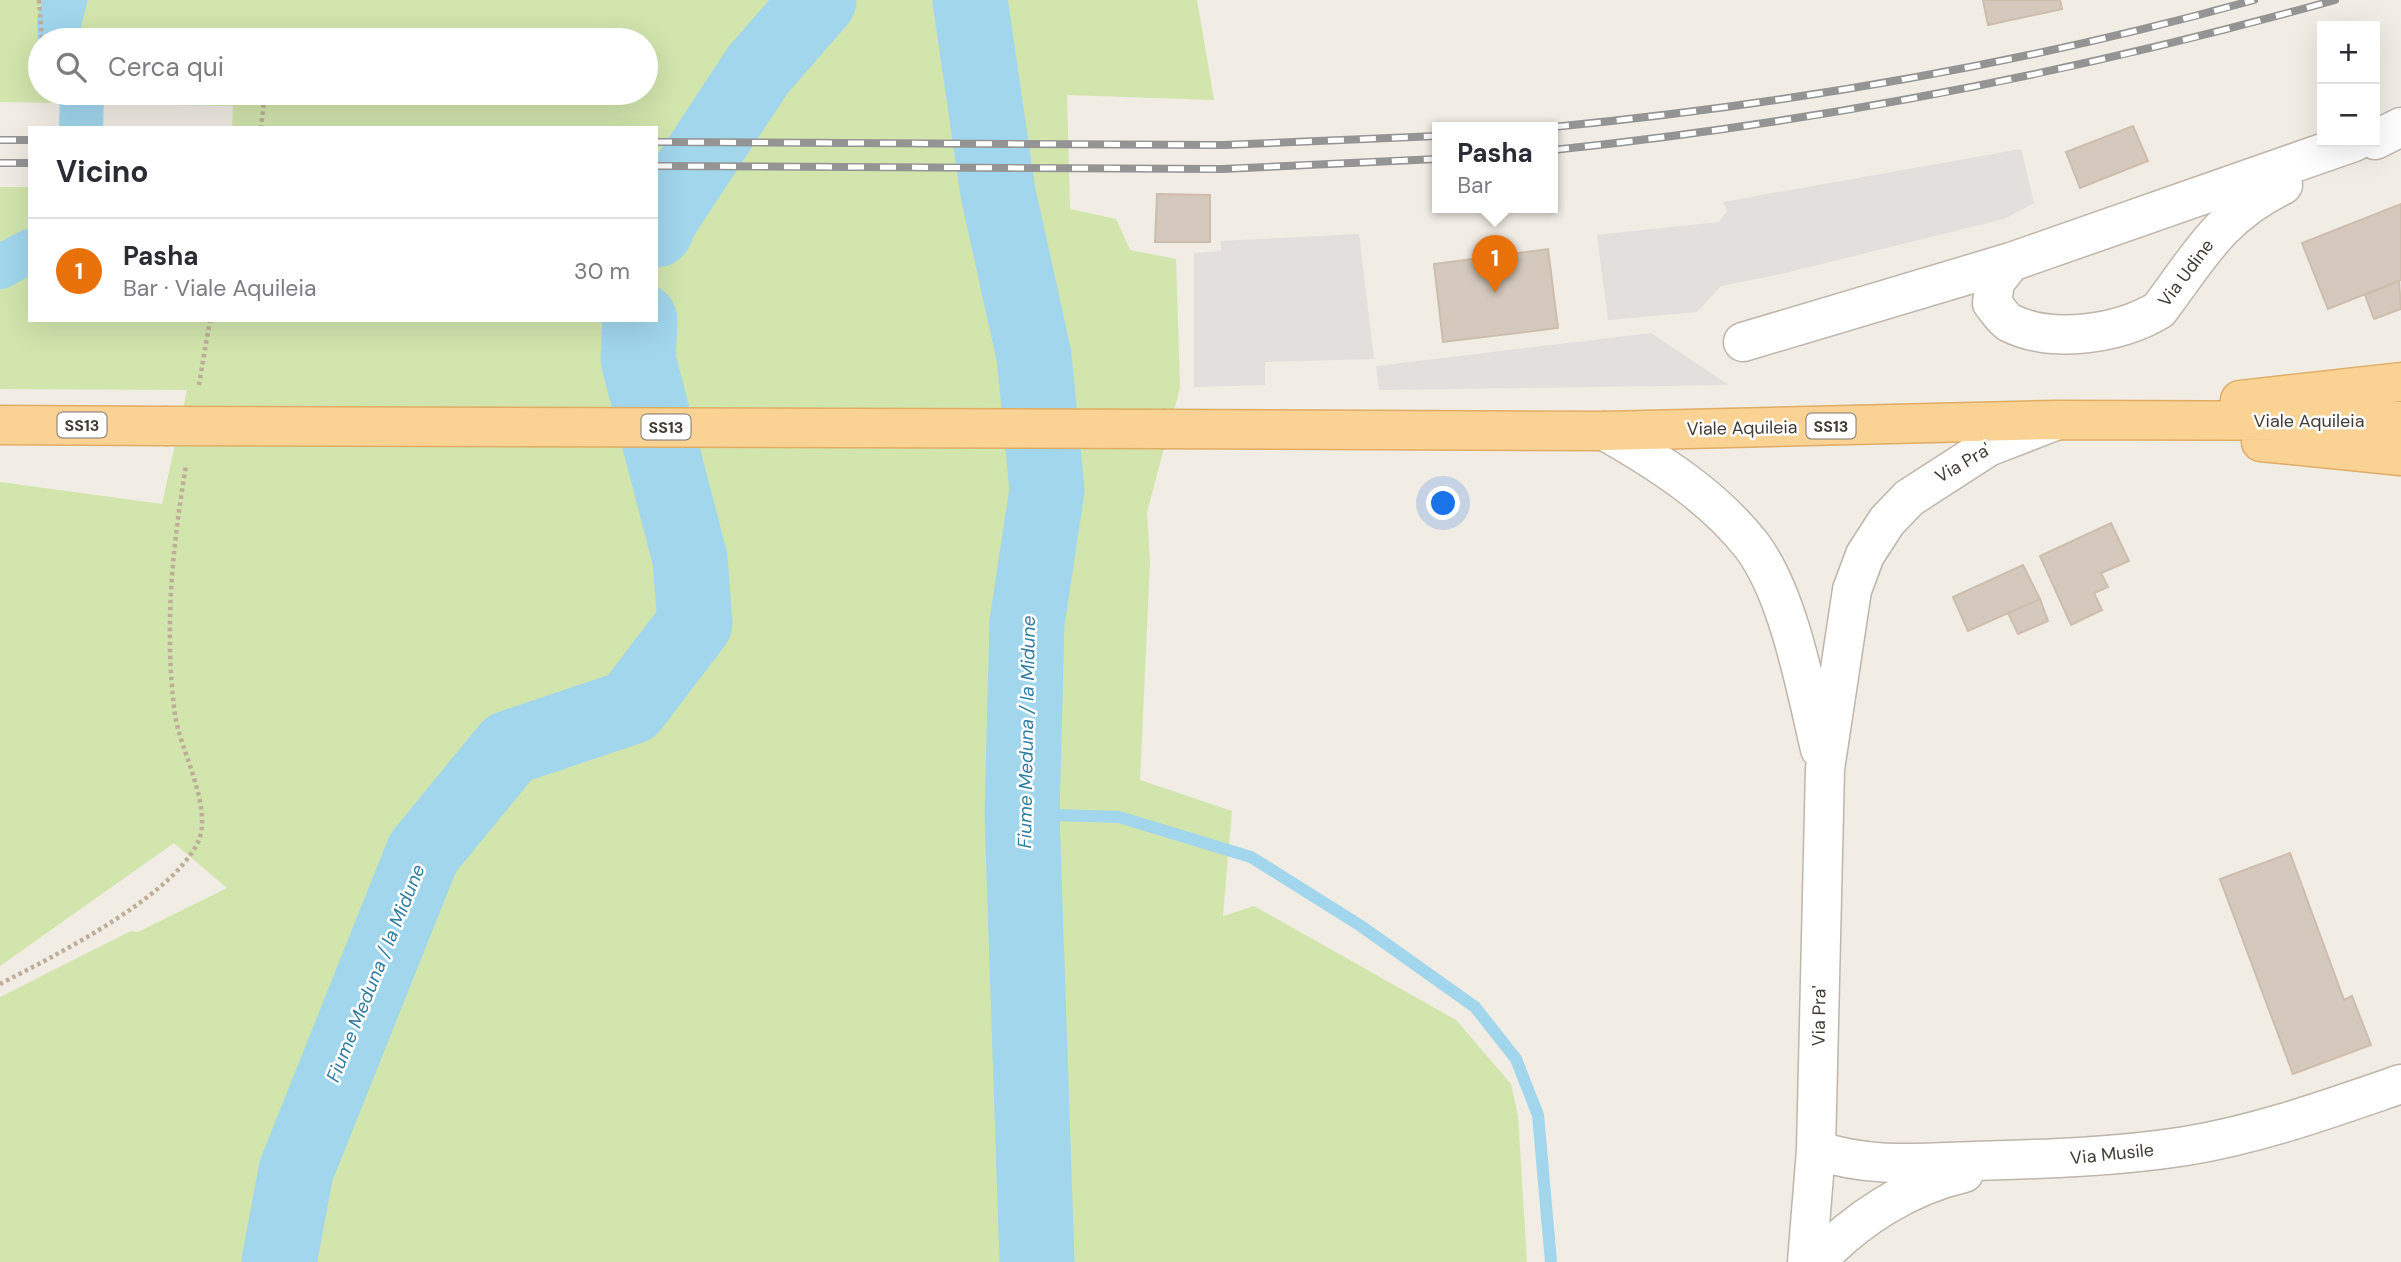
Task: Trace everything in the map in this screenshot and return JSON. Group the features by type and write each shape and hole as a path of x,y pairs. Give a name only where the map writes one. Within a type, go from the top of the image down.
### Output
{"main road":[{"path":"2057,420 2401,382"},
{"path":"2057,420 2401,456"},
{"name":"Viale Aquileia","path":"176,439 1166,429 1605,431 2057,420 2401,421"},
{"name":"SS13","path":"0,425 176,439"}],"street":[{"name":"Via Udine","path":"2380,132 2401,125"},
{"name":"Via Udine","path":"2380,137 2401,125"},
{"path":"1743,342 2011,262 2340,147"},
{"name":"Via Udine","path":"2011,262 1996,282 1992,303 2007,322 2038,332 2064,334 2114,328 2144,319 2159,310 2222,225 2258,198 2361,147"},
{"name":"Via Pra'","path":"1807,1262 1816,1150 1825,769 1852,590 1865,555 1887,521 1909,498 1988,447 2057,420"},
{"name":"Via Pra'","path":"1605,431 1668,467 1721,513 1753,547 1775,586 1805,685 1825,769"},
{"name":"Via Musile","path":"1816,1150 1846,1160 1881,1165 2081,1158 2188,1146 2293,1121 2401,1084"},
{"path":"1815,1262 1860,1221 1910,1192 1949,1177 2024,1160"}],"path":[{"path":"39,0 41,28"},
{"path":"261,126 264,105"},
{"path":"198,387 210,322"},
{"path":"0,985 82,942 170,879 198,843 201,819 194,779 175,718 169,629 177,519 176,439"}],"green space":[{"path":"0,0 1197,0 1214,100 1067,95 1070,209 1116,219 1130,250 1176,259 1180,388 1147,512 1150,562 1140,780 1232,811 1223,916 1254,906 1456,1020 1511,1084 1518,1116 1527,1262 0,1262 0,997 131,931 138,932 227,888 174,843 0,966 0,482 162,504 187,390 0,389 0,187 28,187 28,322 658,322 658,126 232,126 233,106 175,105 658,105 658,28 28,28 28,102 0,102"}],"shaded area":[{"path":"2021,149 2034,203 2004,219 1781,274 1721,286 1697,312 1608,320 1597,235 1719,222 1727,211 1723,202"},
{"path":"1359,234 1374,359 1265,362 1265,385 1194,387 1194,253 1221,251 1221,241"},
{"path":"1651,333 1729,385 1379,390 1376,366"}],"building":[{"path":"1983,0 2060,0 2062,9 1988,25"},
{"path":"2133,126 2148,161 2080,188 2066,152"},
{"path":"1157,194 1210,195 1210,242 1155,242"},
{"path":"2401,204 2401,280 2328,309 2302,243"},
{"path":"1548,249 1558,328 1443,342 1434,264"},
{"path":"2399,281 2401,309 2374,319 2365,295"},
{"path":"2111,523 2129,561 2101,573 2108,587 2094,593 2102,610 2071,625 2040,556"},
{"path":"2023,565 2040,599 1968,631 1953,597"},
{"path":"2040,599 2048,621 2018,634 2008,613"},
{"path":"2290,853 2344,1000 2352,996 2371,1045 2293,1074 2220,879"}],"waterway":[{"path":"59,28 65,0"},
{"name":"Fiume Meduna / la Midune","path":"658,224 758,70 819,0"},
{"name":"Fiume Meduna / la Midune","path":"970,0 998,193 1034,356 1047,490 1027,623 1022,814 1037,1262"},
{"path":"81,126 82,105"},
{"path":"0,267 28,252"},
{"name":"Fiume Meduna / la Midune","path":"279,1262 296,1171 423,853 509,748 631,707 695,623 690,559 638,359 640,322"},
{"path":"1022,814 1119,817 1251,857 1361,926 1475,1007 1516,1059 1538,1115 1551,1262"}],"railway":[{"path":"1558,126 1818,94 1906,79 2081,44 2254,0"},
{"path":"1558,149 1752,125 1947,92 2141,50 2335,0"},
{"path":"658,142 1223,145 1432,136"},
{"path":"0,140 28,140"},
{"path":"658,166 1222,169 1432,159"},
{"path":"0,163 28,163"}],"place":[{"name":"Pasha","path":"1495,293"}]}
